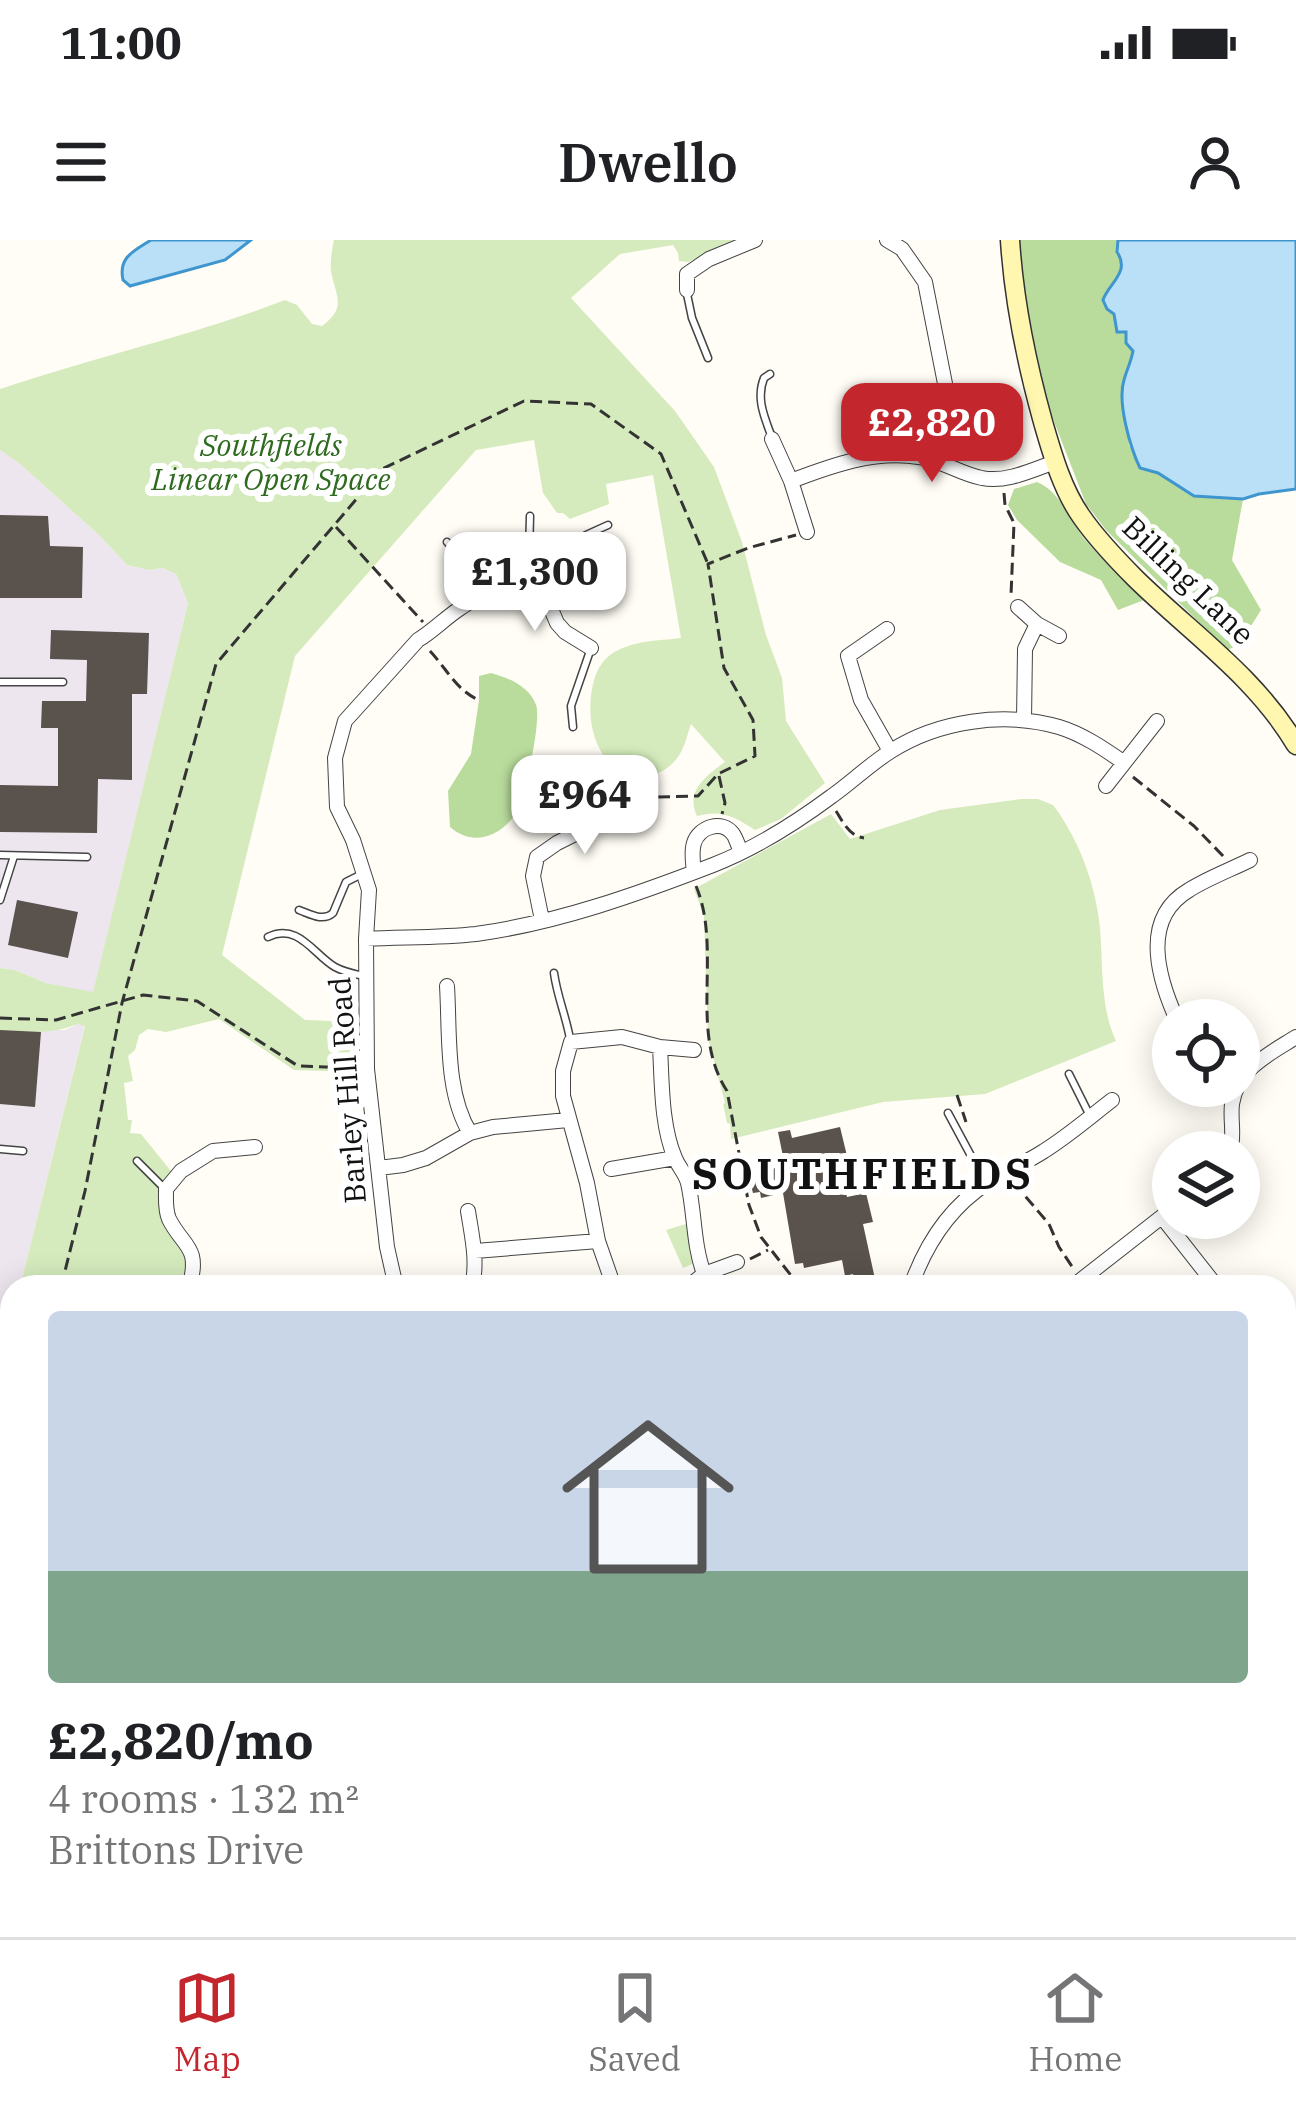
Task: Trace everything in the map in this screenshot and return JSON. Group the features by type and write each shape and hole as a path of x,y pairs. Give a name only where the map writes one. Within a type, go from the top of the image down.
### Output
{"street":[{"path":"687,290 688,274 709,259 755,240"},
{"path":"887,240 902,249 925,281 950,410 944,462"},
{"name":"Billing Lane","path":"1010,240 1024,352 1055,462 1079,515 1134,577 1230,663 1262,697 1296,745"},
{"path":"772,439 807,532"},
{"path":"790,481 846,460 884,455 917,456 980,478 1002,479 1055,462"},
{"path":"366,939 369,890 337,807 335,758 345,721 442,620 492,590 524,562 557,623 591,648"},
{"path":"1018,607 1059,636"},
{"path":"1024,721 1025,649 1037,624"},
{"path":"831,655 848,656 887,629"},
{"path":"848,656 862,700 890,751"},
{"name":"Barley Hill Road","path":"393,1275 367,1069 366,939 472,934 542,920 692,873 741,853 828,799 890,751 933,730 983,721 1024,721 1061,728 1123,762"},
{"path":"1106,786 1157,721"},
{"path":"542,920 533,876 538,857 595,824 625,800 644,797"},
{"path":"692,873 692,847 702,830 727,828 741,853"},
{"path":"1170,999 1157,957 1160,924 1175,900 1188,890 1250,860"},
{"path":"447,986 454,1085 470,1133"},
{"path":"610,1275 563,1096 563,1071 571,1042 622,1037 694,1050"},
{"path":"1260,1060 1296,1037"},
{"path":"660,1047 664,1109 675,1158 686,1175 695,1247 704,1274 737,1262"},
{"path":"915,1275 924,1250 964,1200 1052,1147 1112,1100"},
{"path":"379,1168 425,1158 470,1133 493,1127 568,1120"},
{"path":"194,1275 186,1241 167,1216 166,1189 181,1171 214,1151 255,1147"},
{"path":"610,1168 675,1158"},
{"path":"467,1211 475,1275"},
{"path":"1086,1275 1152,1225"},
{"path":"1185,1239 1209,1275"},
{"path":"475,1251 598,1241"}],"lane":[{"path":"687,290 688,306 708,358"},
{"path":"770,374 760,387 760,405 772,439"},
{"path":"530,516 524,562 558,556 608,525"},
{"path":"447,542 492,590"},
{"path":"573,727 572,706 591,648"},
{"path":"0,682 63,682"},
{"path":"0,855 87,857"},
{"path":"0,900 14,856"},
{"path":"299,910 329,916 346,882 364,874"},
{"path":"268,937 280,932 294,936 338,970 367,977"},
{"path":"554,973 571,1042"},
{"path":"1070,1074 1090,1116"},
{"path":"948,1113 992,1180"},
{"path":"0,1149 22,1151"},
{"path":"137,1161 166,1189"}],"path":[{"path":"65,1275 122,1004 216,664 382,469 524,401 591,404 661,454 708,564 724,668 753,720 755,756 718,774 698,796 644,797"},
{"path":"1002,479 1005,505 1014,523 1011,599 1018,607"},
{"path":"334,526 426,636 451,678 479,700"},
{"path":"708,564 807,532"},
{"path":"1123,762 1130,774 1194,826 1234,868"},
{"path":"718,774 725,803 718,827"},
{"path":"828,799 847,829 864,838"},
{"path":"692,873 706,917 710,1037 720,1081 727,1091 749,1205 761,1237 790,1275"},
{"path":"0,1018 56,1020 143,995 197,1001 298,1066 367,1069"},
{"path":"957,1095 971,1139"},
{"path":"992,1180 1014,1182 1049,1224 1072,1275"},
{"path":"737,1262 770,1250"}],"shaded area":[{"path":"0,450 127,565 176,574 188,603 93,993 0,968"},
{"path":"85,1025 23,1275 0,1275 0,1030 65,1030"}],"green space":[{"name":"Southfields Linear Open Space","path":"334,240 736,240 688,262 679,261 673,245 620,254 571,298 675,411 714,467 742,542 782,678 786,721 825,783 781,819 755,830 728,816 697,816 696,792 725,762 691,724 676,759 660,772 641,777 612,765 601,751 592,724 591,696 599,668 627,646 681,638 653,475 606,484 609,504 570,519 557,513 543,493 534,440 476,450 295,656 222,955 305,1020 359,1022 359,1062 352,1072 294,1070 219,1019 166,1032 148,1029 139,1035 128,1056 133,1081 124,1083 130,1133 141,1134 171,1171 166,1189 192,1274 23,1275 85,1026 39,1032 0,1030 0,968 93,992 188,603 176,574 127,565 0,450 0,389 285,300 297,305 312,324 322,326 337,307 331,267"},
{"path":"1019,240 1118,240 1122,268 1106,291 1133,351 1123,383 1129,445 1140,468 1194,495 1243,499 1232,560 1261,610 1239,645 1227,650 1106,530 1086,504 1048,406 1022,287"},
{"path":"1037,482 1053,493 1087,542 1144,600 1118,610 1101,580 1060,562 1017,520 1008,505 1014,489"},
{"path":"491,673 529,693 536,705 536,727 527,779 514,816 492,834 475,838 450,827 448,791 471,754 479,676"},
{"path":"1021,799 1053,805 1085,864 1098,912 1105,1000 1116,1041 985,1094 883,1102 731,1139 708,1038 704,916 694,889 831,814 850,839 940,810"},
{"path":"689,1223 695,1263 683,1268 666,1230"}],"water":[{"path":"151,240 251,240 225,260 130,286 123,280 125,260"},
{"path":"1118,240 1296,240 1296,489 1243,499 1194,496 1158,473 1140,468 1122,400 1133,351 1126,343 1126,332 1117,332 1114,314 1103,300 1120,272"}],"building":[{"path":"0,515 48,516 50,546 83,547 82,598 0,598"},
{"path":"51,630 149,633 147,694 132,694 132,780 98,779 97,833 0,832 0,785 58,786 58,728 41,728 42,701 86,701 87,660 50,659"},
{"path":"17,900 78,912 68,958 8,945"},
{"path":"0,1030 41,1032 35,1107 0,1104"},
{"path":"840,1127 848,1160 839,1162 847,1197 866,1193 873,1222 863,1224 874,1275 845,1275 842,1260 804,1268 803,1263 795,1264 783,1193 761,1198 760,1192 753,1193 748,1174 785,1166 778,1132 790,1130 792,1138"}],"district":[{"name":"SOUTHFIELDS","path":"863,1174"}]}
